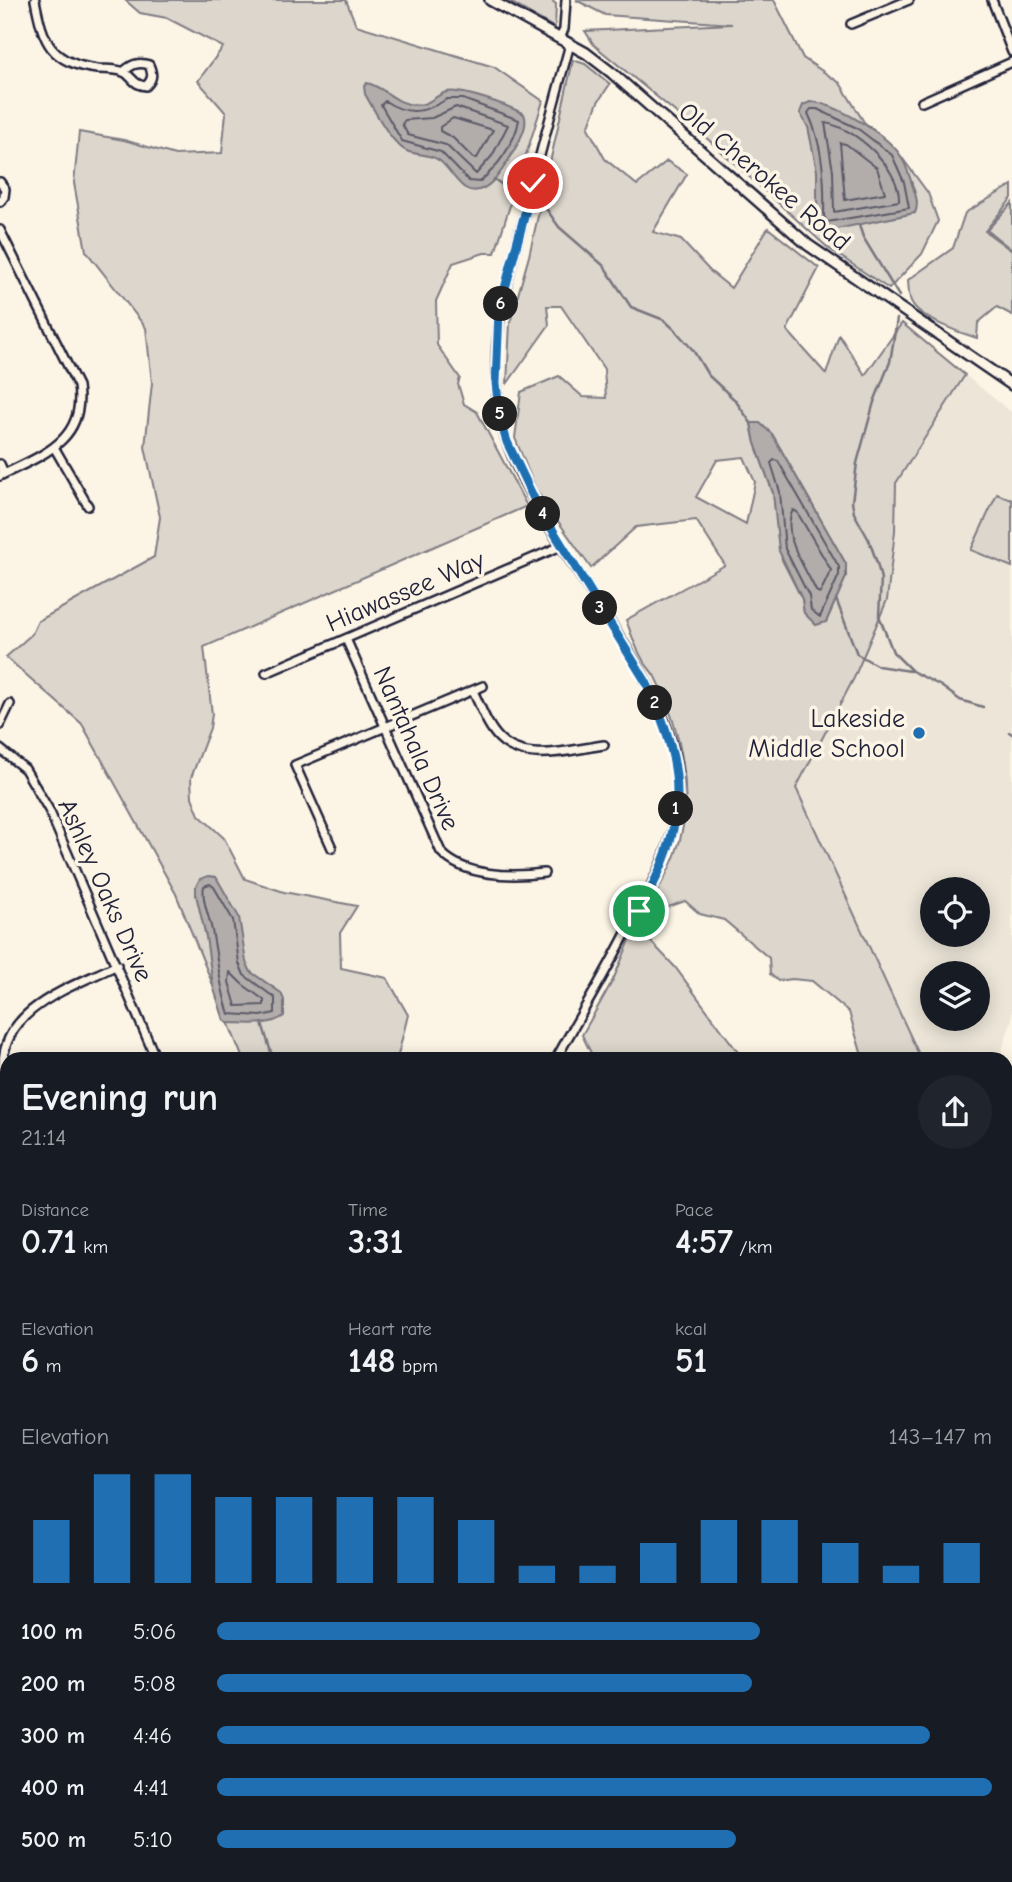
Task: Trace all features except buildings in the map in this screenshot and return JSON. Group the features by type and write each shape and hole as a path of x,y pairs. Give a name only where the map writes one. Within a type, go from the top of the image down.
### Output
{"street":[{"path":"35,0 41,31 46,43 55,53 79,66 123,72"},
{"name":"Old Cherokee Road","path":"491,0 570,44 612,73 808,245 1012,385"},
{"path":"560,38 564,29 566,0"},
{"path":"851,24 909,0"},
{"path":"992,0 1012,52"},
{"path":"560,1052 650,892 666,856 678,797 675,757 659,711 626,649 536,503 504,432 496,383 499,311 570,44"},
{"path":"922,102 1012,62"},
{"path":"0,183 5,189 0,202"},
{"path":"0,230 78,386 80,402 77,420 67,436 2,475 0,464"},
{"path":"54,446 88,506"},
{"name":"Hiawassee Way","path":"266,673 561,546"},
{"name":"Nantahala Drive","path":"346,639 436,846 448,859 483,871 524,875 544,873"},
{"path":"332,848 295,765 483,686"},
{"path":"473,691 498,737 518,750 544,753 604,746"},
{"path":"0,725 10,704"},
{"name":"Ashley Oaks Drive","path":"0,749 16,760 33,780 117,965 153,1052"},
{"path":"4,1052 4,1045 30,1010 117,965"}],"shaded area":[{"path":"125,0 346,0 356,25 494,67 543,101 495,253 484,253 453,263 436,301 437,345 460,378 458,384 464,404 477,412 527,506 204,647 212,714 210,728 191,778 192,797 199,815 224,838 245,879 284,892 357,906 340,933 341,968 387,978 408,1015 399,1052 240,1052 176,894 82,724 6,657 32,634 38,621 154,557 160,517 145,447 152,383 146,328 86,251 74,183 79,132 124,140 175,155 222,153 226,113 198,81 223,47 167,18 140,13"},
{"path":"507,0 551,0 556,4 555,28"},
{"path":"576,0 774,0 803,58 840,83 864,122 897,151 928,193 938,221 922,254 889,289 828,248 702,134 594,45 585,31 732,24 605,15"},
{"path":"573,60 585,64 610,84 598,102 588,128 605,159 637,185 667,161 687,174 653,232 681,240 710,271 731,288 768,228 819,268 787,330 826,374 839,335 865,375 902,323 965,375 896,483 895,531 887,600 854,678 796,788 918,1052 861,1052 849,1012 812,981 778,981 770,974 769,958 724,920 700,914 685,901 666,908 659,903 656,894 682,834 685,811 683,764 679,741 664,697 638,650 626,620 725,565 696,520 636,527 591,568 536,490 515,438 521,392 559,376 583,397 606,398 604,369 561,306 547,306 549,325 507,384 510,323 529,256","holes":["751,424 772,434 846,564 846,577 826,622 804,613 802,599 782,560 773,493","744,457 755,482 746,524 696,497 717,460"]},
{"path":"1012,185 1012,198 985,231 1012,251 1012,315 997,307 978,323 977,338 924,315 912,303 908,280 953,248 965,213"},
{"path":"1012,203 1012,250 987,230"},
{"name":"Lakeside Middle School","path":"965,375 1012,413 1012,1019 1001,1052 918,1052 796,788 854,678 887,600 895,531 895,483"},
{"path":"997,494 1012,500 1012,567 971,550"},
{"path":"638,928 675,967 738,1052 590,1052 582,1035 613,980"}],"water":[{"path":"367,83 396,99 416,105 425,104 446,92 473,95 524,114 525,127 495,179 473,191 461,185 437,159 409,152 397,143 384,127 365,94 364,86"},
{"path":"810,102 820,103 844,113 891,144 901,156 909,173 917,200 915,213 827,231 817,218 817,171 808,127 800,113 803,105"},
{"path":"751,423 760,423 772,434 846,564 846,577 826,622 816,625 804,613 802,599 779,551 773,493 755,443"},
{"path":"216,877 239,917 246,962 251,972 281,993 284,1016 257,1024 227,1023 224,1020 213,986 206,937 196,895 196,886 200,879"}],"waterway":[{"path":"494,179 518,196"},
{"path":"545,207 559,227 604,266 631,307 664,320 674,329 693,350 708,375 735,400 751,423"},
{"path":"859,225 863,237 899,296"},
{"path":"897,319 890,362 874,402 857,463 852,502 854,513 869,540 877,563 881,579 879,616 893,652 912,671 941,686 960,700 983,707"},
{"path":"836,599 857,654 878,666 910,671"},
{"path":"262,1023 271,1052"}],"place":[{"name":"Lakeside Middle School","path":"919,733"}],"route":[{"path":"533,183 499,311 496,383 500,419 507,442 536,503 646,682 675,757 678,797 672,833 658,876 639,911"}]}
